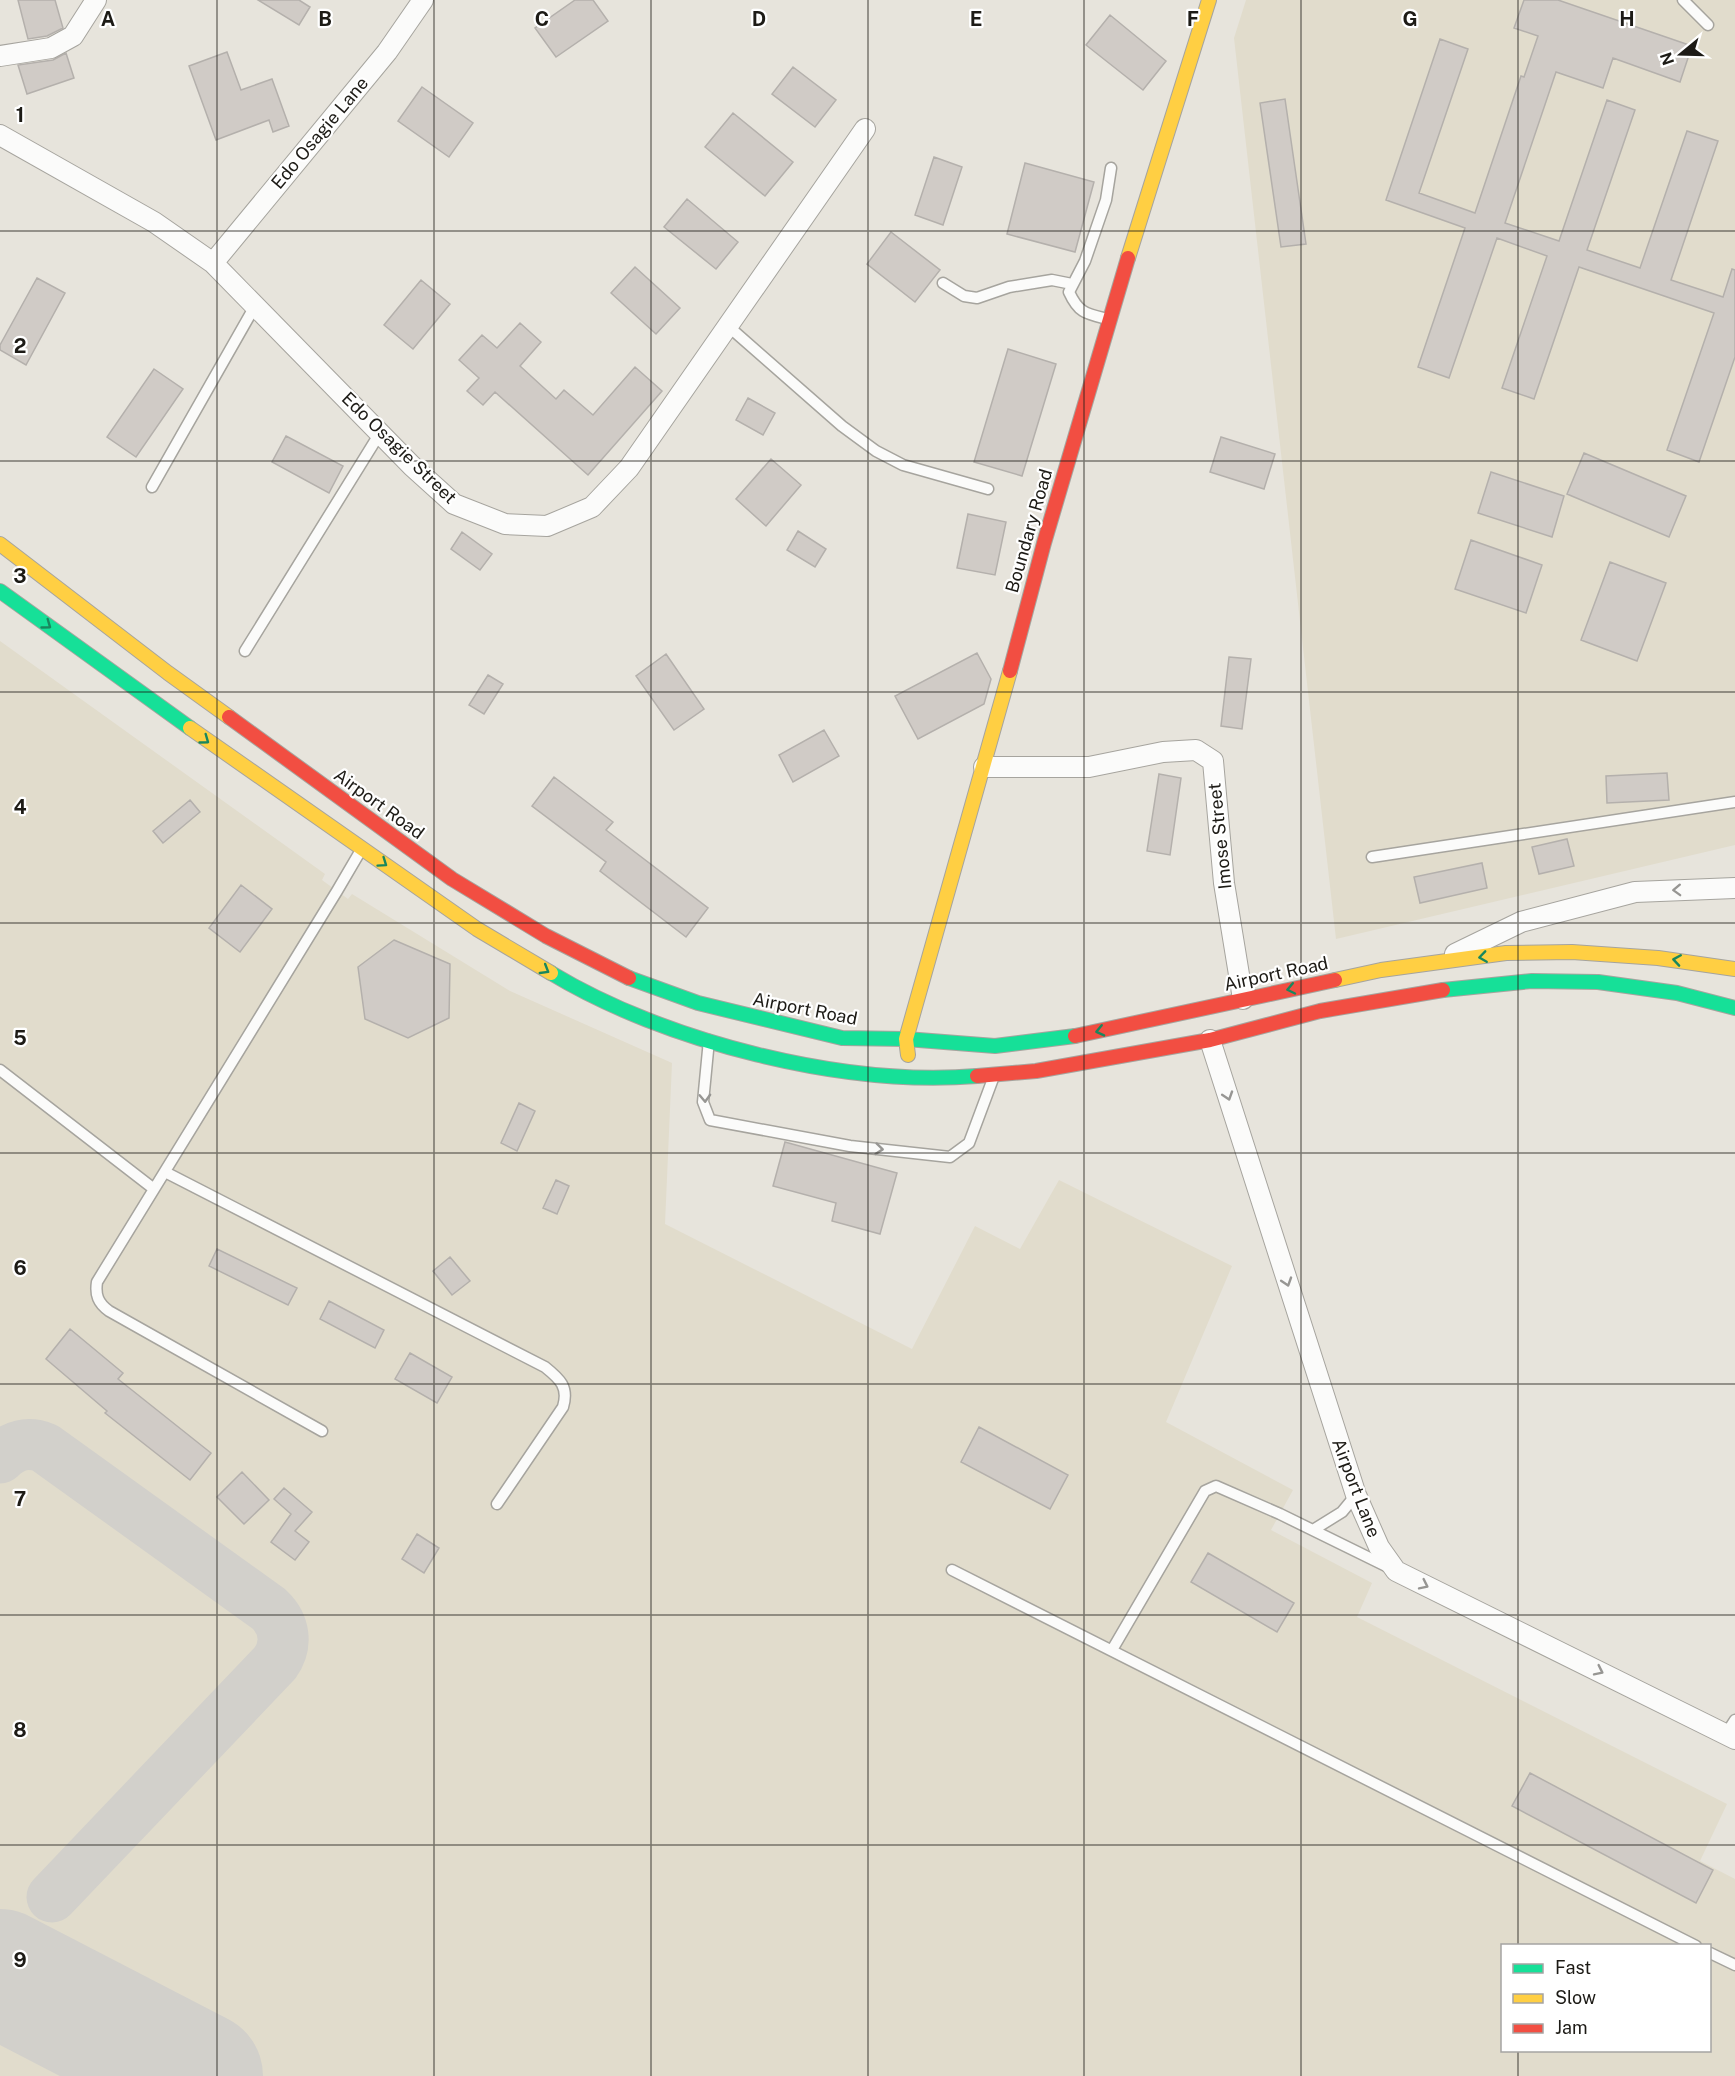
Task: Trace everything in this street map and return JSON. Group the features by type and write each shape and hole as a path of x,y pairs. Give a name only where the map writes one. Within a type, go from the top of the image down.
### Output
{"main road":[{"name":"Boundary Road","path":"911,1076 906,1039 1109,319 1209,0"},
{"name":"Airport Road","path":"0,544 168,674 452,879 546,936 630,979 698,1003 843,1038 906,1039 995,1046 1083,1035 1381,970 1434,977 1598,982 1677,993 1735,1008"},
{"name":"Airport Road","path":"0,591 240,765 477,929 557,977 606,1003 678,1031 818,1067 879,1075 962,1077 1036,1071 1107,1060 1210,1040 1320,1011 1506,953 1572,952 1658,958 1735,969"}],"street":[{"path":"0,56 51,48 73,36 96,0"},
{"name":"Edo Osagie Lane","path":"213,263 387,52 423,0"},
{"name":"Edo Osagie Street","path":"0,135 154,222 213,263 412,466 454,504 505,524 547,526 592,507 629,468 865,129"},
{"name":"Imose Street","path":"984,767 1089,767 1163,752 1196,750 1213,761 1224,883 1243,999"},
{"path":"1434,977 1521,922 1635,891 1735,888"},
{"name":"Airport Lane","path":"1210,1040 1356,1495 1379,1547 1396,1571 1732,1731"}],"lane":[{"path":"1683,0 1708,25"},
{"path":"1109,319 1084,314 1074,304 1069,292 1085,261 1106,200 1111,168"},
{"path":"943,283 964,296 977,298 1009,287 1052,280 1072,284"},
{"path":"152,488 255,306"},
{"path":"728,326 842,426 876,451 903,465 988,489"},
{"path":"245,651 380,433"},
{"path":"1372,857 1735,802"},
{"path":"322,1431 102,1307 96,1290 98,1282 362,848"},
{"path":"709,1040 703,1102 710,1120 850,1146 951,1157 969,1143 994,1075"},
{"path":"0,1070 154,1189"},
{"path":"165,1172 546,1367 562,1382 565,1392 562,1407 496,1504"},
{"path":"1112,1650 1205,1491 1211,1487 1215,1486 1313,1530 1396,1571"},
{"path":"1313,1530 1342,1512 1356,1495"},
{"path":"952,1570 1691,1944"},
{"path":"1711,1953 1735,1965"}],"shaded area":[{"path":"1246,0 1735,0 1735,845 1336,939 1234,38"},
{"path":"0,641 325,874 322,880 348,899 352,894 510,991 672,1063 665,1224 912,1349 975,1226 1020,1249 1059,1180 1232,1266 1166,1422 1293,1490 1271,1530 1372,1583 1357,1617 1727,1804 1700,1861 1735,1879 1735,2076 0,2076"}],"building":[{"path":"18,0 55,0 63,28 47,36 28,39"},
{"path":"258,0 299,0 310,7 299,25"},
{"path":"575,0 593,0 608,21 556,57 535,28"},
{"path":"1524,0 1558,0 1692,46 1680,82 1613,58 1603,88 1556,72 1505,223 1559,241 1607,100 1635,110 1587,250 1640,268 1687,131 1718,141 1671,280 1723,297 1732,269 1735,270 1735,357 1699,462 1667,450 1714,313 1579,267 1534,399 1502,388 1547,256 1497,238 1449,378 1418,367 1465,228 1386,200 1440,39 1468,49 1419,193 1475,213 1521,76 1524,77 1538,36 1514,28"},
{"path":"1110,15 1166,61 1143,90 1086,45"},
{"path":"227,52 241,90 272,79 289,126 273,132 269,120 216,140 189,66"},
{"path":"66,53 74,78 27,94 18,65 53,60"},
{"path":"793,67 836,100 815,127 772,94"},
{"path":"422,87 473,123 449,157 398,121"},
{"path":"1285,99 1306,244 1281,247 1260,103"},
{"path":"733,113 793,162 765,196 705,147"},
{"path":"934,157 962,167 943,225 915,215"},
{"path":"1025,163 1094,182 1075,252 1007,234"},
{"path":"687,199 738,242 716,269 664,227"},
{"path":"891,232 940,270 915,302 867,264"},
{"path":"635,267 680,308 656,334 611,293"},
{"path":"37,278 65,293 26,365 0,350 0,345"},
{"path":"421,280 450,304 413,349 384,325"},
{"path":"520,323 541,342 520,366 556,399 564,390 593,415 635,367 662,391 588,475 495,392 483,405 467,391 479,378 459,360 482,335 497,348"},
{"path":"1008,349 1056,364 1022,476 974,462"},
{"path":"154,369 183,389 136,457 107,437"},
{"path":"748,398 775,413 763,435 736,420"},
{"path":"286,436 343,466 329,493 272,462"},
{"path":"1221,437 1275,454 1264,489 1210,472"},
{"path":"1584,453 1686,496 1669,537 1567,494"},
{"path":"771,459 801,485 766,526 736,499"},
{"path":"1491,472 1564,496 1552,537 1478,513"},
{"path":"968,514 1006,522 995,575 957,568"},
{"path":"798,531 826,549 815,567 787,550"},
{"path":"462,532 492,554 480,570 451,549"},
{"path":"1471,540 1542,565 1526,613 1455,589"},
{"path":"1610,562 1666,583 1637,661 1581,640"},
{"path":"977,653 991,679 984,704 918,739 895,696"},
{"path":"666,654 704,709 674,730 636,676"},
{"path":"1229,657 1251,659 1242,729 1221,726"},
{"path":"488,675 503,684 484,714 469,705"},
{"path":"824,730 839,756 793,782 779,755"},
{"path":"1667,773 1669,800 1607,803 1606,776"},
{"path":"1159,774 1181,778 1170,855 1147,851"},
{"path":"554,777 613,822 606,830 708,908 686,937 600,871 606,862 532,806"},
{"path":"190,800 200,812 163,843 153,831"},
{"path":"1567,839 1574,866 1539,874 1532,847"},
{"path":"1482,863 1487,888 1420,903 1414,877"},
{"path":"241,885 272,909 240,952 209,928"},
{"path":"394,940 450,964 449,1018 408,1038 365,1019 358,967"},
{"path":"519,1103 535,1111 517,1151 501,1143"},
{"path":"785,1142 897,1173 880,1234 832,1221 836,1203 773,1186"},
{"path":"556,1180 569,1186 557,1214 543,1208"},
{"path":"217,1249 297,1288 288,1305 209,1266"},
{"path":"450,1257 470,1281 452,1295 433,1271"},
{"path":"329,1301 384,1330 375,1348 320,1319"},
{"path":"70,1329 123,1373 118,1379 211,1453 190,1480 105,1413 107,1411 46,1359"},
{"path":"410,1353 452,1377 437,1403 395,1379"},
{"path":"979,1427 1068,1475 1050,1509 961,1462"},
{"path":"242,1472 269,1500 244,1524 217,1497"},
{"path":"284,1488 312,1512 295,1531 309,1542 295,1560 271,1542 291,1514 274,1499"},
{"path":"417,1534 439,1548 424,1573 402,1559"},
{"path":"1208,1553 1294,1603 1277,1632 1191,1582"},
{"path":"1530,1773 1713,1870 1696,1903 1512,1806"}],"taxiway":[{"path":"0,1458 15,1447 33,1445 45,1448 269,1609 279,1621 283,1635 282,1649 275,1663 52,1897"}],"runway":[{"path":"0,1973 199,2076"}],"traffic: fast":[{"path":"0,591 190,728"},
{"path":"551,973 597,998 647,1020 701,1039 757,1054 814,1066 870,1074 925,1078 977,1076"},
{"path":"629,978 698,1003 842,1038 906,1039 995,1046 1075,1036"},
{"path":"1443,990 1532,981 1598,982 1677,993 1735,1008"}],"traffic: slow":[{"path":"1128,258 1209,0"},
{"path":"0,544 229,717"},
{"path":"908,1055 906,1039 1010,671"},
{"path":"190,728 477,929 551,973"},
{"path":"1335,980 1381,970 1506,953 1572,952 1658,958 1735,969"}],"traffic: jam":[{"path":"1010,671 1044,543 1128,258"},
{"path":"229,717 452,879 546,936 629,978"},
{"path":"1075,1036 1335,980"},
{"path":"977,1076 1036,1071 1210,1040 1320,1011 1443,990"}]}
